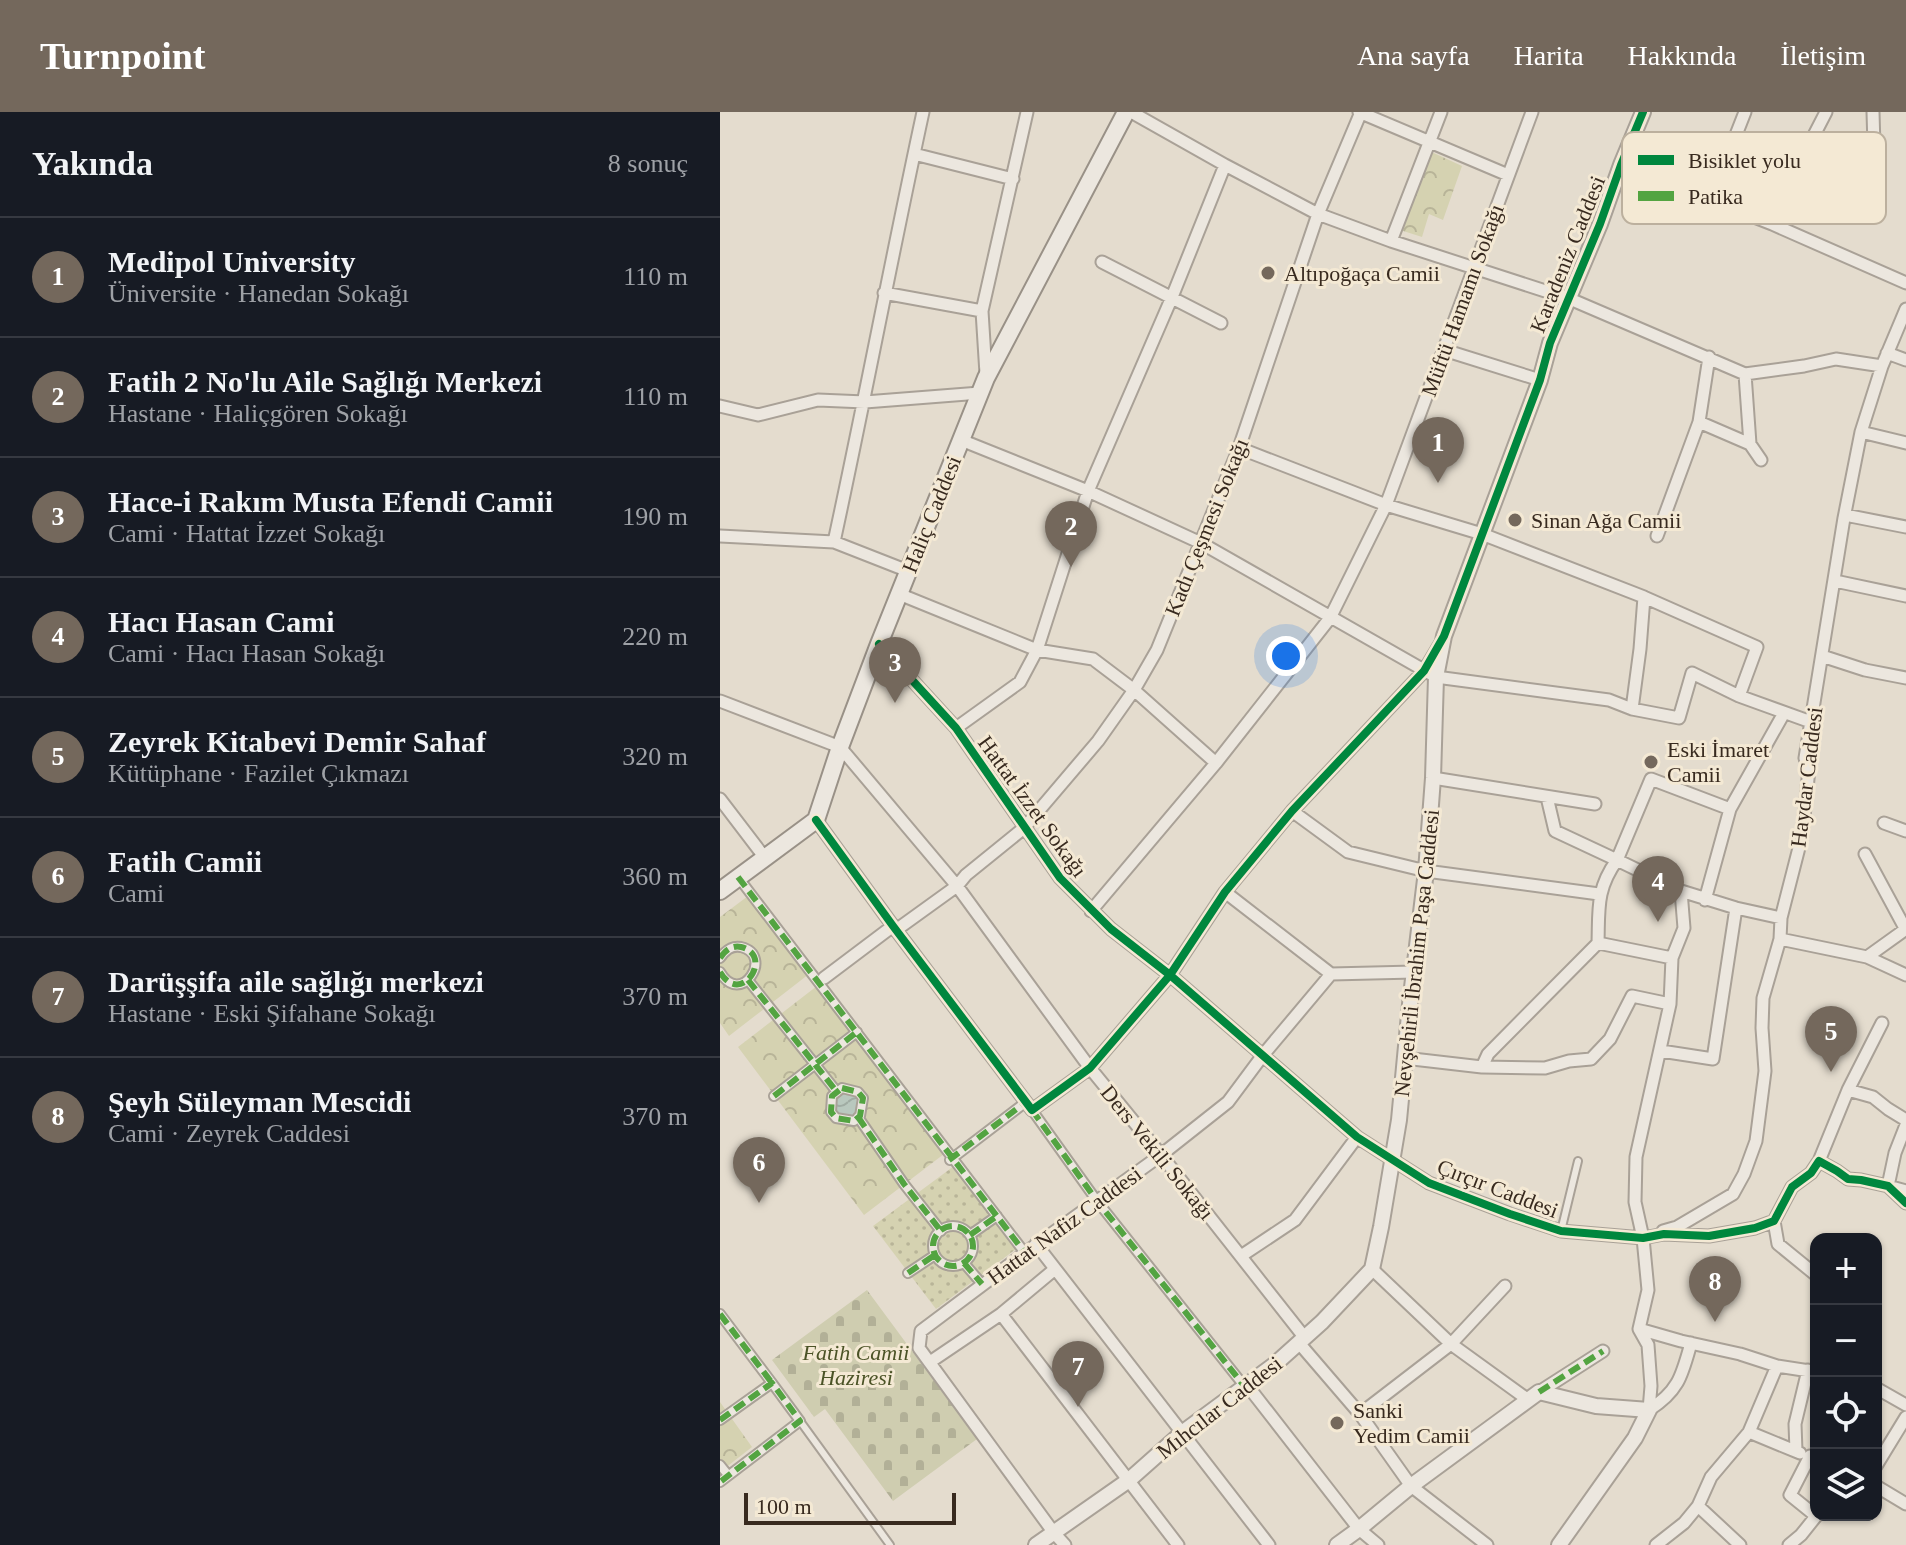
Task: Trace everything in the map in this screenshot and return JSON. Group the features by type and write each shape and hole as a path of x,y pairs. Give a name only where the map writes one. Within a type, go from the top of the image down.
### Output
{"main road":[{"name":"Haliç Caddesi","path":"816,820 879,644 983,386 1126,112"},
{"path":"720,891 816,820"}],"street":[{"path":"834,542 923,112"},
{"path":"720,406 758,415 818,400 865,402 983,386 982,311 1027,112"},
{"path":"1126,112 1318,214 1570,299 1745,374 1836,359 1882,366"},
{"path":"1360,112 1508,175"},
{"name":"Kadı Çeşmesi Sokağı","path":"824,978 957,886 966,875 1024,828 1098,741 1134,690 1157,650 1239,448 1318,214 1360,112"},
{"path":"1391,241 1441,112"},
{"name":"Müftü Hamamı Sokağı","path":"1091,911 1216,763 1330,618 1386,505 1532,112"},
{"name":"Karadeniz Caddesi","path":"1635,132 1643,112"},
{"path":"1737,132 1745,112"},
{"path":"1816,132 1826,112"},
{"path":"1873,112 1874,132"},
{"path":"914,154 1013,179"},
{"path":"956,728 1020,682 1037,650 1088,491 1225,165"},
{"name":"Karadeniz Caddesi","path":"1444,636 1540,380 1550,343 1621,165"},
{"path":"1772,224 1906,283"},
{"path":"1102,262 1221,323"},
{"path":"884,293 982,311"},
{"name":"Haydar Caddesi","path":"1643,1238 1677,1227 1733,1194 1756,1141 1765,1071 1763,998 1780,939 1781,918 1802,836 1810,760 1805,758 1845,515 1861,432 1882,366 1906,309"},
{"path":"1444,350 1540,380"},
{"path":"1887,353 1906,360"},
{"path":"1657,536 1699,422 1709,357"},
{"path":"1745,374 1750,444 1761,460"},
{"path":"1699,422 1750,444"},
{"path":"1861,432 1906,443"},
{"path":"961,440 1088,491 1201,543 1430,674 1609,700 1632,709 1679,718 1692,673 1739,696 1811,722"},
{"path":"1239,448 1386,505 1482,534 1644,597 1757,647 1739,696"},
{"path":"1845,515 1906,527"},
{"path":"720,536 834,542 908,571"},
{"path":"1835,581 1906,596"},
{"path":"899,594 1037,650 1093,659 1134,690 1216,763"},
{"path":"1632,709 1644,597"},
{"name":"Nevşehirli İbrahim Paşa Caddesi","path":"1372,1269 1399,1120 1433,778 1430,674 1444,636"},
{"name":"Hattat İzzet Sokağı","path":"879,644 956,728 1060,878 1091,911 1357,1137 1393,1160"},
{"path":"1822,656 1865,670 1906,678"},
{"path":"951,1159 1090,1068 1170,975 1225,892 1292,811 1430,674"},
{"path":"720,701 840,747"},
{"path":"1705,900 1730,809 1784,713"},
{"name":"Ders Vekili Sokağı","path":"840,747 957,886 1090,1068 1241,1256 1411,1486 1487,1545"},
{"path":"1433,778 1595,804"},
{"path":"1482,1067 1488,1054 1598,943 1599,894 1651,779 1730,809"},
{"path":"1547,797 1555,831 1681,891 1705,900 1781,918"},
{"path":"720,799 765,858"},
{"path":"1292,811 1348,852 1426,871 1599,894"},
{"path":"816,820 1097,1201 1359,1529 1378,1545"},
{"path":"1884,823 1906,831"},
{"path":"1865,854 1906,930 1867,957"},
{"path":"738,877 1025,1253"},
{"path":"1559,1545 1635,1438 1649,1410 1648,1345 1639,1329 1648,1290 1643,1238 1635,1202 1636,1157 1670,1004 1672,958 1684,928 1681,891"},
{"path":"1225,892 1331,974 1414,972"},
{"path":"1661,1051 1713,1059 1736,908"},
{"path":"1780,939 1867,957 1906,975"},
{"path":"720,942 727,950"},
{"path":"1598,943 1672,958"},
{"path":"720,958 727,950 739,947 754,957 755,970 743,983 731,983 721,975"},
{"name":"Hattat Nafiz Caddesi","path":"930,1362 919,1348 921,1331 1161,1155 1228,1102 1331,974"},
{"path":"748,980 837,1092"},
{"path":"1404,1058 1482,1067 1545,1068 1591,1059 1610,1039 1632,996 1670,1004"},
{"path":"1810,1270 1778,1244 1774,1221 1792,1187 1811,1173 1819,1161 1848,1090 1882,1023"},
{"path":"774,1096 857,1032"},
{"path":"842,1088 858,1092 863,1098 858,1117 854,1121 836,1118 831,1112 832,1096 842,1088"},
{"path":"1848,1090 1873,1097 1906,1122 1888,1186"},
{"path":"858,1117 941,1231"},
{"path":"1241,1256 1295,1220 1357,1137"},
{"name":"Çırçır Caddesi","path":"1393,1160 1429,1183 1561,1231 1643,1238"},
{"path":"1819,1161 1848,1179 1906,1191"},
{"path":"1888,1186 1906,1203"},
{"path":"970,1235 997,1216"},
{"path":"1643,1238 1664,1234 1709,1236 1755,1228 1774,1221"},
{"path":"953,1226 970,1235 972,1254 964,1263 957,1266 945,1264 935,1255 934,1242 941,1231 953,1226"},
{"path":"1036,1244 1269,1545"},
{"path":"908,1273 935,1255"},
{"path":"964,1263 982,1284"},
{"path":"1055,1269 1001,1314 930,1362 1065,1545"},
{"path":"1372,1269 1451,1344 1533,1395 1596,1406 1649,1410 1673,1391 1691,1343"},
{"name":"Mıhcılar Caddesi","path":"1036,1545 1129,1480 1182,1433 1274,1365 1302,1341 1372,1269"},
{"path":"1360,1414 1451,1344 1505,1286"},
{"path":"720,1314 800,1421 720,1482"},
{"path":"1001,1314 1178,1545"},
{"path":"720,1334 730,1327"},
{"path":"1639,1329 1777,1366 1810,1371"},
{"path":"1337,1545 1533,1395 1603,1351"},
{"path":"1656,1545 1684,1523 1698,1506 1711,1477 1749,1432 1777,1366"},
{"path":"1796,1451 1795,1424 1810,1377"},
{"path":"720,1420 772,1383"},
{"path":"1882,1391 1906,1405"},
{"path":"1882,1456 1906,1417"},
{"path":"1749,1432 1810,1457"},
{"path":"1810,1463 1790,1495 1810,1511"},
{"path":"720,1465 728,1475"},
{"path":"1882,1490 1906,1504"},
{"path":"1698,1506 1740,1545"},
{"path":"1789,1545 1812,1521"}],"lane":[{"path":"1561,1231 1578,1161"},
{"path":"800,1421 890,1545"}],"green space":[{"path":"1425,149 1462,166 1443,220 1429,214 1422,237 1394,228"},
{"path":"748,896 809,974 729,1036 720,1023 720,917"},
{"path":"817,986 944,1154 864,1215 738,1047"},
{"path":"954,1166 1016,1249 936,1309 873,1226"},
{"name":"Fatih Camii Haziresi","path":"867,1290 977,1439 893,1501 825,1409 814,1417 772,1360"},
{"path":"720,1402 752,1447 720,1472"}],"water":[{"path":"845,1092 854,1095 857,1101 857,1111 850,1119 837,1118 831,1102"}],"marked path":[{"path":"738,877 1025,1253"},
{"path":"720,958 729,949 741,947 751,952 755,959 755,968 745,982 728,982 720,972"},
{"path":"748,980 837,1092"},
{"path":"774,1096 857,1032"},
{"path":"842,1088 858,1092 863,1098 860,1116 854,1121 836,1118 831,1112 832,1096 842,1088"},
{"path":"949,1160 1026,1102"},
{"path":"1032,1110 1097,1201 1245,1387"},
{"path":"858,1117 941,1231"},
{"path":"970,1235 997,1216"},
{"path":"953,1226 967,1232 973,1246 967,1260 953,1266 939,1260 933,1246 939,1232 953,1226"},
{"path":"908,1273 935,1255"},
{"path":"964,1263 982,1284"},
{"path":"720,1314 772,1383"},
{"path":"1539,1392 1603,1351"},
{"path":"720,1420 772,1383 800,1421 720,1482"}],"cycle path":[{"path":"1635,132 1643,112"},
{"path":"816,820 1032,1110 1090,1068 1170,975 1225,892 1292,811 1424,671 1444,636 1540,380 1550,343 1622,163"},
{"path":"879,644 956,728 1060,878 1111,929 1170,975 1357,1137 1429,1183 1561,1231 1643,1238 1664,1234 1709,1236 1755,1228 1774,1221 1792,1187 1811,1173 1819,1161 1848,1179 1888,1186 1906,1203"}],"place":[{"name":"Altıpoğaça Camii","path":"1268,273"},
{"name":"Medipol University","path":"1438,483"},
{"name":"Sinan Ağa Camii","path":"1515,520"},
{"name":"Fatih 2 No'lu Aile Sağlığı Merkezi","path":"1071,567"},
{"name":"Hace-i Rakım Musta Efendi Camii","path":"895,703"},
{"name":"Eski İmaret Camii","path":"1651,762"},
{"name":"Hacı Hasan Cami","path":"1658,922"},
{"name":"Zeyrek Kitabevi Demir Sahaf","path":"1831,1072"},
{"name":"Fatih Camii","path":"759,1203"},
{"name":"Şeyh Süleyman Mescidi","path":"1715,1322"},
{"name":"Darüşşifa aile sağlığı merkezi","path":"1078,1407"},
{"name":"Sanki Yedim Camii","path":"1337,1423"}]}
